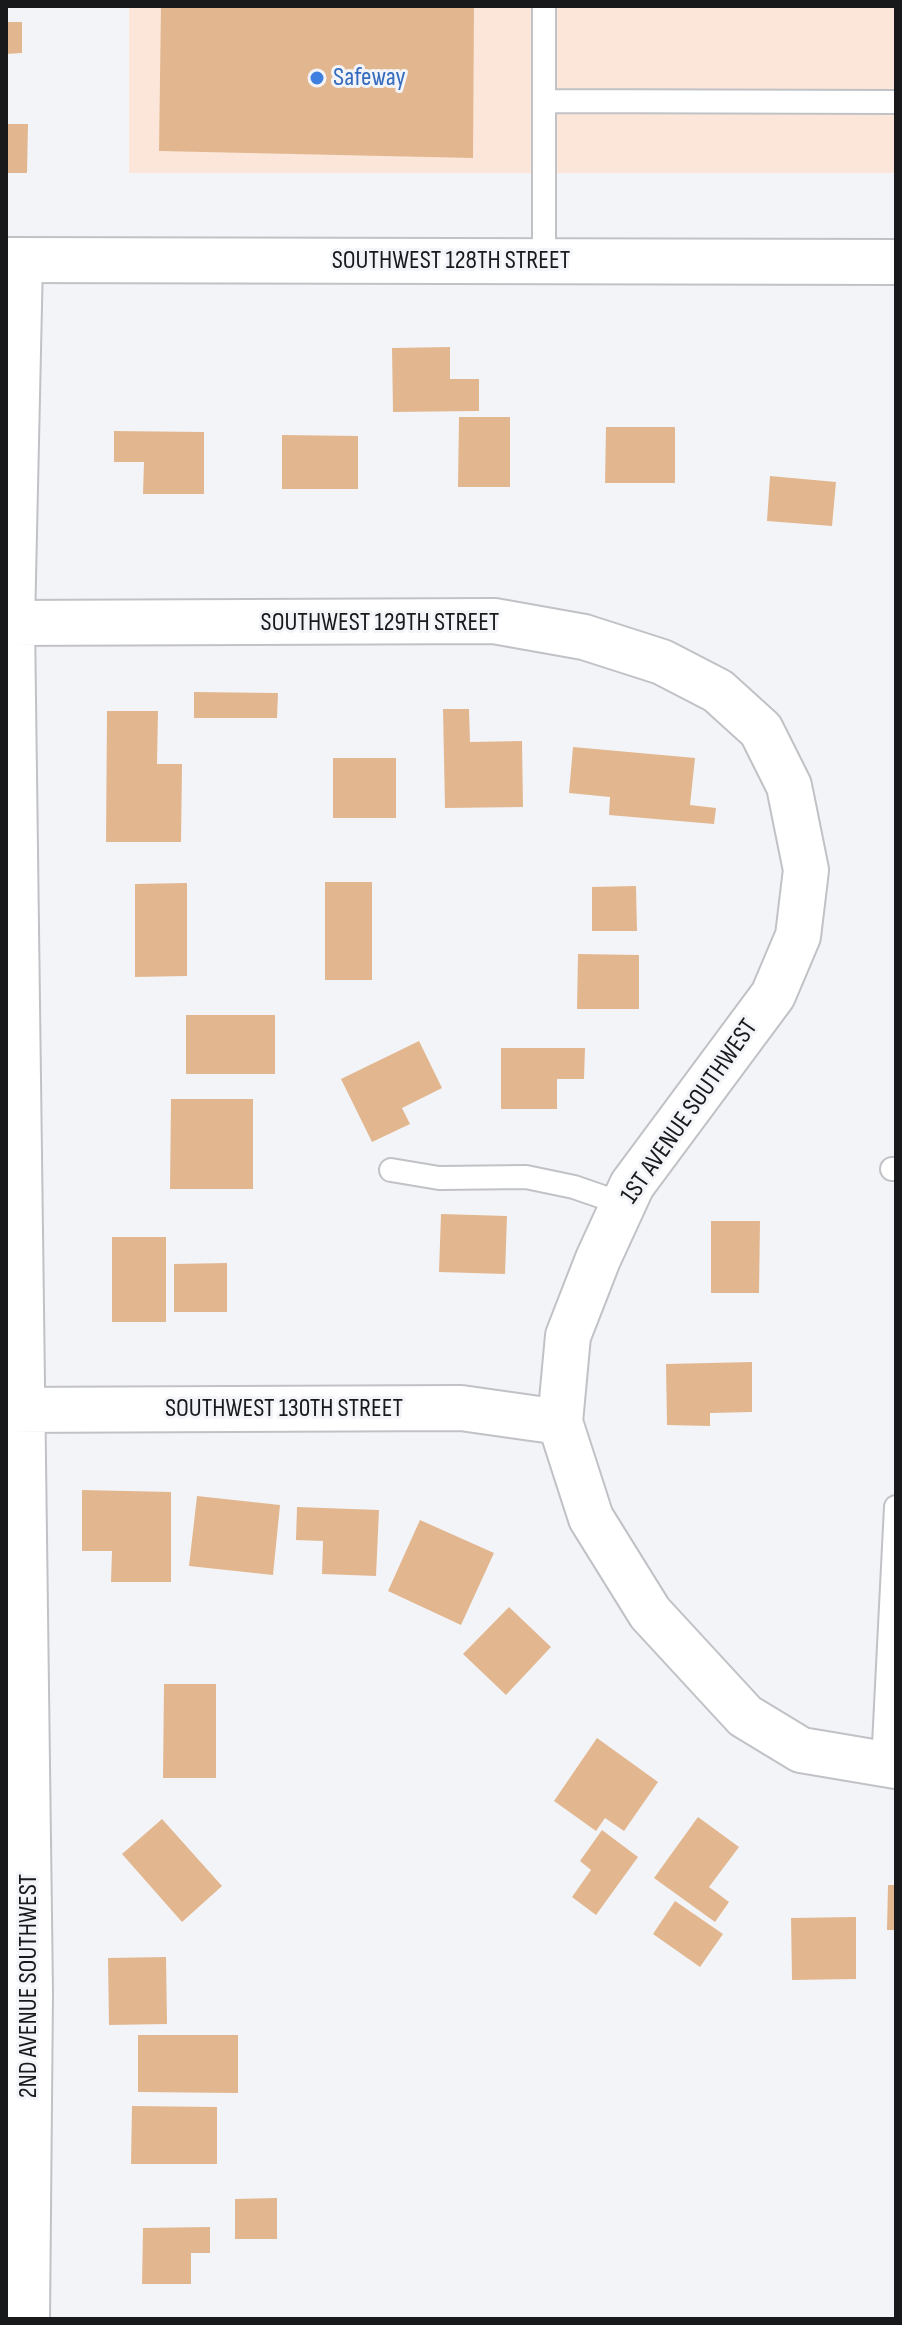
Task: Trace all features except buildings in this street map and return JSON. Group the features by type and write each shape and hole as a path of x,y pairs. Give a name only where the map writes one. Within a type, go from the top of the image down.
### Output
{"street":[{"name":"SOUTHWEST 128TH STREET","path":"13,260 896,262"},
{"name":"2ND AVENUE SOUTHWEST","path":"13,260 9,623 14,1410 18,1992 27,2319"},
{"name":"SOUTHWEST 129TH STREET","path":"9,623 494,621 584,637 662,662 718,691 761,730 789,786"},
{"name":"1ST AVENUE SOUTHWEST","path":"789,786 806,870 798,936 773,995 632,1185 568,1336 560,1422 591,1518 650,1613 745,1716 801,1750 890,1766"},
{"name":"SOUTHWEST 130TH STREET","path":"14,1410 461,1408 560,1422"}],"lane":[{"path":"544,6 544,261"},
{"path":"544,101 896,102"},
{"path":"391,1170 439,1178 526,1177 574,1187 623,1204"},
{"path":"890,1766 896,1507"}],"shaded area":[{"path":"129,6 896,6 896,173 129,173"}],"place":[{"name":"Safeway","path":"317,78"}]}
